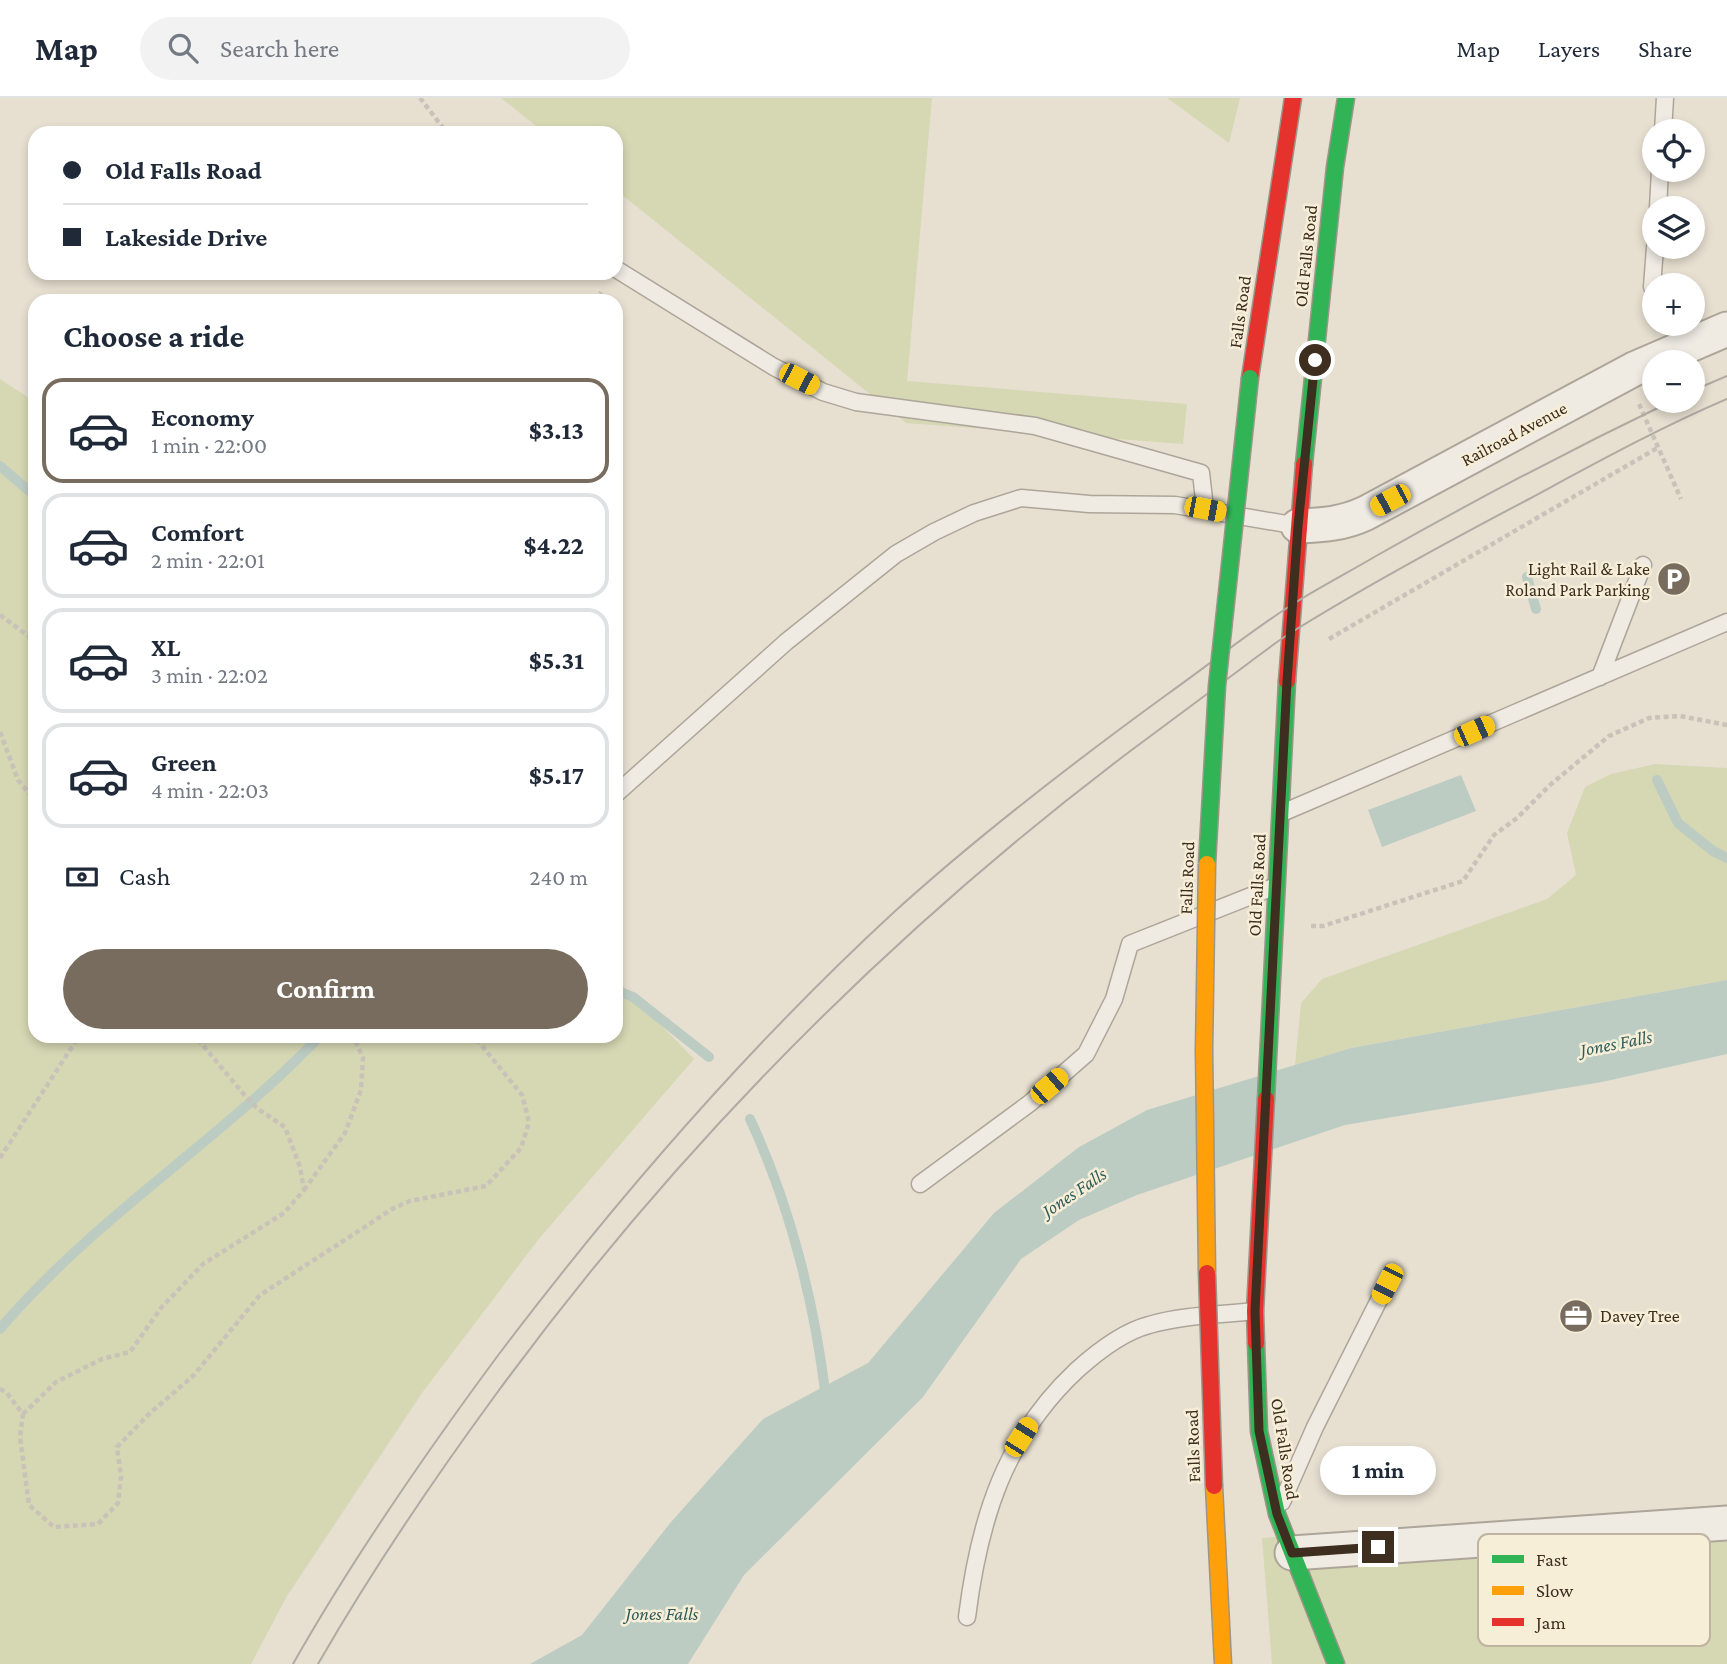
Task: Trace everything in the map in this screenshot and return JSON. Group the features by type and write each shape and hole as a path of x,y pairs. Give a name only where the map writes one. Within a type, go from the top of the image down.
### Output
{"street":[{"name":"Falls Road","path":"1223,1664 1205,1223 1204,933 1210,786 1224,606 1250,378 1293,98"},
{"name":"Old Falls Road","path":"1336,1664 1277,1514 1259,1431 1255,1311 1276,886 1298,526 1335,167 1346,98"},
{"name":"Railroad Avenue","path":"1298,526 1331,525 1349,521 1634,369 1727,329"},
{"path":"1559,1534 1727,1522"},
{"path":"1292,1553 1478,1540"}],"lane":[{"path":"1664,119 1665,98"},
{"path":"623,273 774,367 823,392 856,402 1035,426 1201,472 1205,509"},
{"path":"623,788 786,642 895,554 974,513 1021,498 1089,504 1175,505 1298,526"},
{"path":"1600,677 1643,565"},
{"path":"1280,814 1727,622"},
{"path":"920,1184 1030,1102 1086,1054 1114,999 1130,944 1276,886"},
{"path":"1277,1514 1296,1467 1387,1284"},
{"path":"967,1618 972,1578 991,1499 1008,1459 1035,1416 1067,1379 1100,1349 1147,1325 1255,1311"}],"path":[{"path":"420,98 442,126"},
{"path":"1635,395 1681,499"},
{"path":"1328,640 1659,447"},
{"path":"0,615 28,636"},
{"path":"1323,926 1463,881 1494,835 1517,818 1550,785 1609,736 1649,718 1680,716 1727,725"},
{"path":"0,732 18,780 28,792"},
{"path":"0,1158 74,1043"},
{"path":"201,1043 258,1109 285,1127 300,1167 304,1190"},
{"path":"357,1043 363,1058 361,1090 345,1133 284,1213 203,1264 161,1308 130,1352 102,1359 56,1382 23,1414 20,1437 29,1505 54,1527 98,1524 118,1503 121,1477 117,1447 150,1413 193,1376 260,1295 410,1201 486,1186 522,1148 529,1122 522,1095 480,1043"},
{"path":"0,1389 6,1392 23,1414"}],"green space":[{"path":"501,98 932,98 907,381 1187,404 1183,444 906,423 623,196 623,126 536,126"},
{"path":"1167,98 1240,98 1229,143"},
{"path":"0,379 28,397 28,1043 623,1043 623,986 694,1059 538,1240 422,1393 287,1596 251,1664 0,1664"},
{"path":"1655,764 1727,768 1727,980 1351,1048 1295,1065 1301,1003 1322,979 1547,899 1576,875 1567,833 1585,787 1611,774"},
{"path":"1727,1510 1727,1664 1272,1664 1262,1538"}],"water":[{"path":"1461,775 1476,811 1382,847 1368,810"},
{"name":"Jones Falls","path":"1727,980 1727,1054 1602,1082 1345,1125 1137,1195 1079,1220 1021,1259 923,1397 744,1575 688,1664 530,1664 582,1635 671,1522 763,1419 868,1363 994,1213 1079,1147 1147,1110 1351,1048"}],"waterway":[{"path":"0,466 28,490"},
{"path":"1527,577 1536,609"},
{"path":"1657,780 1678,823 1713,851 1727,858"},
{"path":"623,993 633,997 709,1057"},
{"path":"0,1329 76,1251 241,1110 313,1043"},
{"path":"750,1119 777,1186 799,1256 815,1327 826,1399"}],"tram line":[{"path":"1705,385 1727,376"},
{"path":"318,1664 380,1562 425,1495 563,1306 635,1219 788,1051 869,972 953,896 1040,822 1129,752 1285,636 1469,531 1627,447 1727,399"},
{"path":"293,1664 391,1506 471,1392 544,1295 638,1181 736,1070 787,1016 893,913 959,855 1063,772 1293,604 1486,495 1648,413"}],"traffic: fast":[{"path":"1304,464 1335,167 1346,98"},
{"path":"1207,864 1217,686 1250,378"},
{"path":"1266,1099 1287,681"},
{"path":"1256,1343 1259,1431 1277,1514 1336,1664"}],"traffic: slow":[{"path":"1207,864 1204,1050 1207,1273"},
{"path":"1214,1486 1223,1664"}],"traffic: jam":[{"path":"1250,378 1293,98"},
{"path":"1287,681 1304,464"},
{"path":"1256,1343 1255,1311 1266,1099"},
{"path":"1207,1273 1214,1486"}],"place":[{"name":"Light Rail & Lake Roland Park Parking","path":"1674,579"},
{"name":"Davey Tree","path":"1576,1316"}],"route":[{"path":"1315,360 1298,526 1287,681 1261,1168 1255,1311 1256,1375 1259,1431 1277,1514 1292,1553 1378,1547"}]}
